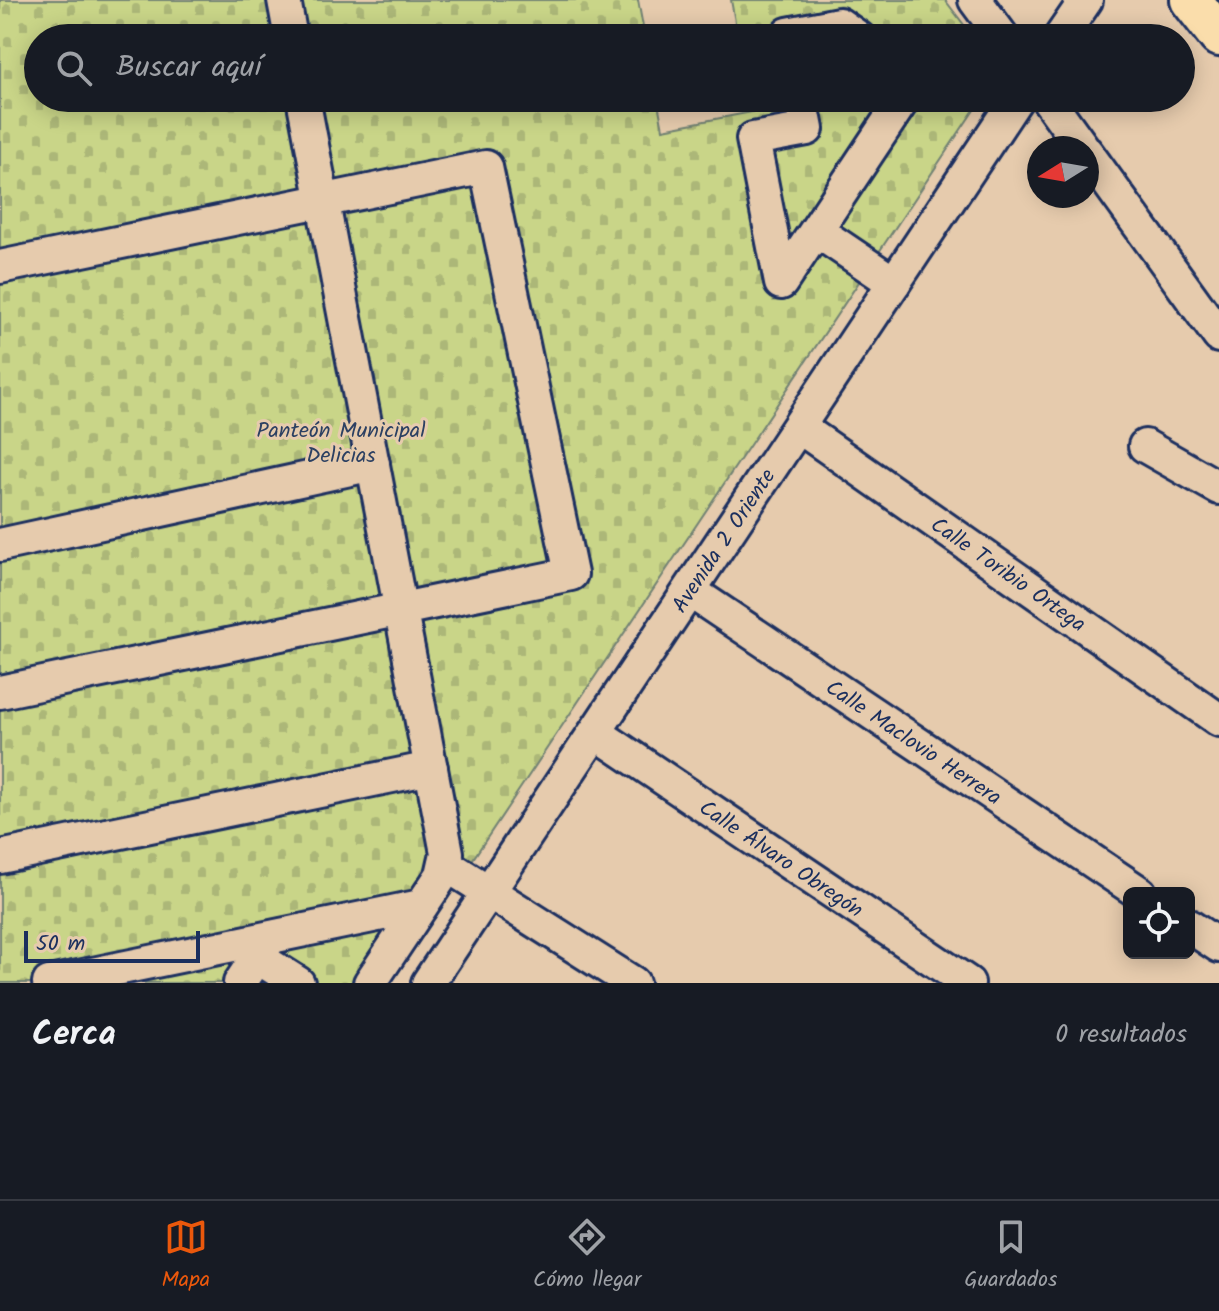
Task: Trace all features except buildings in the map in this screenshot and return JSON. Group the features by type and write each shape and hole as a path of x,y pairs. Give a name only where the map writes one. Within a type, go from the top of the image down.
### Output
{"main road":[{"path":"1191,0 1219,36"}],"street":[{"path":"284,0 288,24"},
{"path":"975,0 993,24"},
{"path":"1070,24 1086,0"},
{"path":"306,112 447,853 442,875 370,983"},
{"path":"804,112 807,129 753,139 781,283 895,112"},
{"name":"Avenida 2 Oriente","path":"428,983 1008,112"},
{"path":"1057,112 1074,136"},
{"path":"0,267 486,167 571,574 0,692"},
{"path":"1099,170 1219,336"},
{"path":"817,231 894,283"},
{"name":"Calle Toribio Ortega","path":"799,427 1219,720"},
{"path":"1145,446 1219,488"},
{"path":"0,545 373,464"},
{"name":"Calle Maclovio Herrera","path":"690,591 1131,887"},
{"name":"Calle Álvaro Obregón","path":"596,733 968,983"},
{"path":"0,857 431,768"},
{"path":"445,864 633,983"},
{"path":"49,983 255,959 421,906"},
{"path":"1195,930 1219,946"},
{"path":"255,959 298,983"}],"green space":[{"name":"Panteón Municipal Delicias","path":"0,0 638,0 642,24 24,24 24,112 660,112 663,129 752,112 973,112 390,983 0,983"},
{"path":"731,0 945,0 963,24 735,24"}]}
